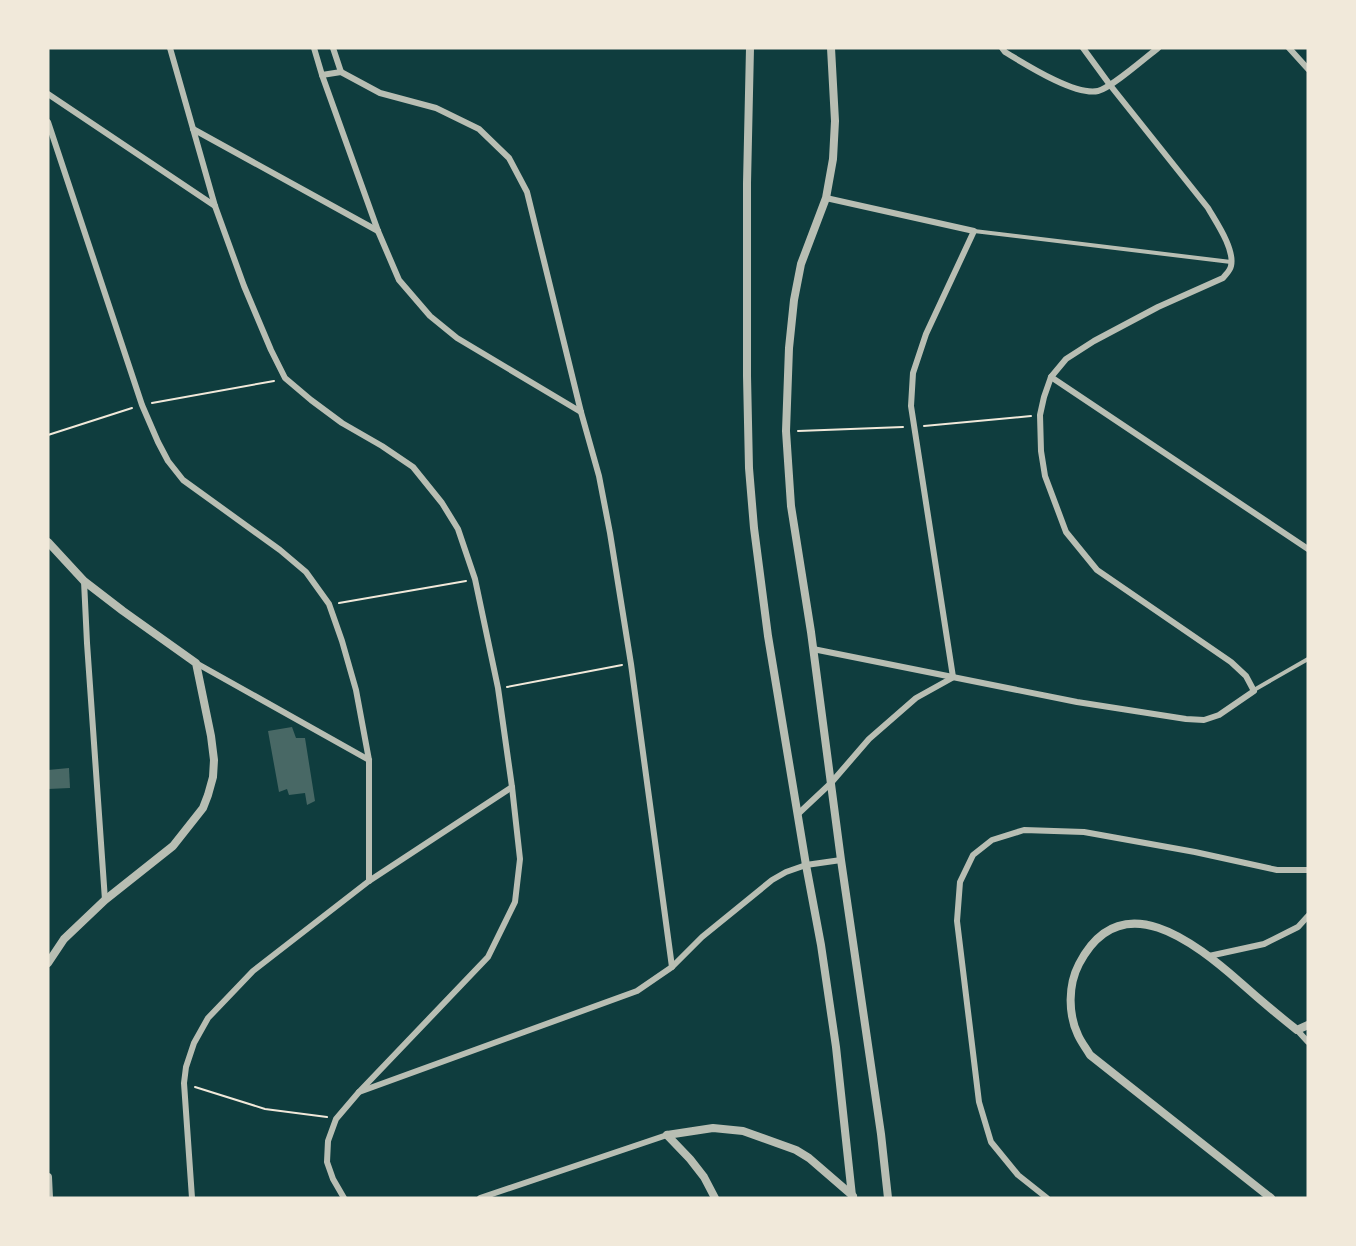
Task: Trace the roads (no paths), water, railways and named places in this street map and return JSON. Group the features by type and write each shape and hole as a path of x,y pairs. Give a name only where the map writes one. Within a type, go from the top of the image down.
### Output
{"street":[{"path":"170,48 215,206 244,286 285,378 342,423 413,467 442,503 458,529 475,579 498,688 520,858 515,902 488,957 336,1119 328,1140 327,1162 333,1179 344,1198"},
{"path":"314,48 378,231 399,280 430,316 457,338 581,412"},
{"path":"333,48 341,72"},
{"path":"750,48 747,376 749,468 754,528 768,636 837,1047 853,1197"},
{"path":"831,48 835,122 833,159 826,198 801,264 796,291 789,348 786,420 792,506 881,1134 888,1198"},
{"path":"1002,48 1030,67 1075,89 1098,91 1110,85 1158,48"},
{"path":"813,649 1077,702 1186,719 1204,720 1218,715 1254,691 1246,676 1232,663 1097,570 1066,532 1045,476 1041,451 1040,415 1051,377 1066,359 1094,341 1223,278 1232,262 1229,247 1208,208 1083,48"},
{"path":"1288,48 1308,69"},
{"path":"322,75 341,72 380,93 436,108 479,129 509,158 527,192 601,488 631,664 672,967"},
{"path":"48,94 215,206"},
{"path":"48,122 142,405 168,461 183,480 280,550 306,572 329,604 356,690 369,760 369,881"},
{"path":"193,129 378,231"},
{"path":"826,198 974,231 926,334 913,373 911,406 953,677"},
{"path":"1051,377 1308,549"},
{"path":"48,542 84,581 196,663 369,760"},
{"path":"84,581 105,900"},
{"path":"48,963 64,939 105,900 173,846 203,808 213,777 214,760 196,663"},
{"path":"798,814 831,783 869,739 916,698 953,677"},
{"path":"192,1198 184,1083 186,1067 194,1043 208,1017 253,971 369,881 512,787"},
{"path":"1047,1198 1018,1175 991,1142 979,1102 957,921 960,882 973,855 992,840 1024,830 1083,832 1195,852 1277,870 1308,870"},
{"path":"359,1092 636,992 672,967 702,937 772,880 806,864 841,860"},
{"path":"1209,956 1264,944 1298,927 1308,916"},
{"path":"1271,1198 1090,1055 1077,1034 1069,1007 1074,973 1085,952 1108,929 1128,923 1153,926 1188,942 1209,956 1297,1030 1308,1042"},
{"path":"1297,1030 1308,1025"},
{"path":"480,1198 667,1135 713,1128 743,1131 796,1150 809,1158 853,1197"},
{"path":"667,1135 704,1177 715,1198"},
{"path":"832,1179 839,1177 849,1167"},
{"path":"48,1177 49,1198"}],"lane":[{"path":"974,231 1232,262"},
{"path":"1254,691 1308,659"}]}
